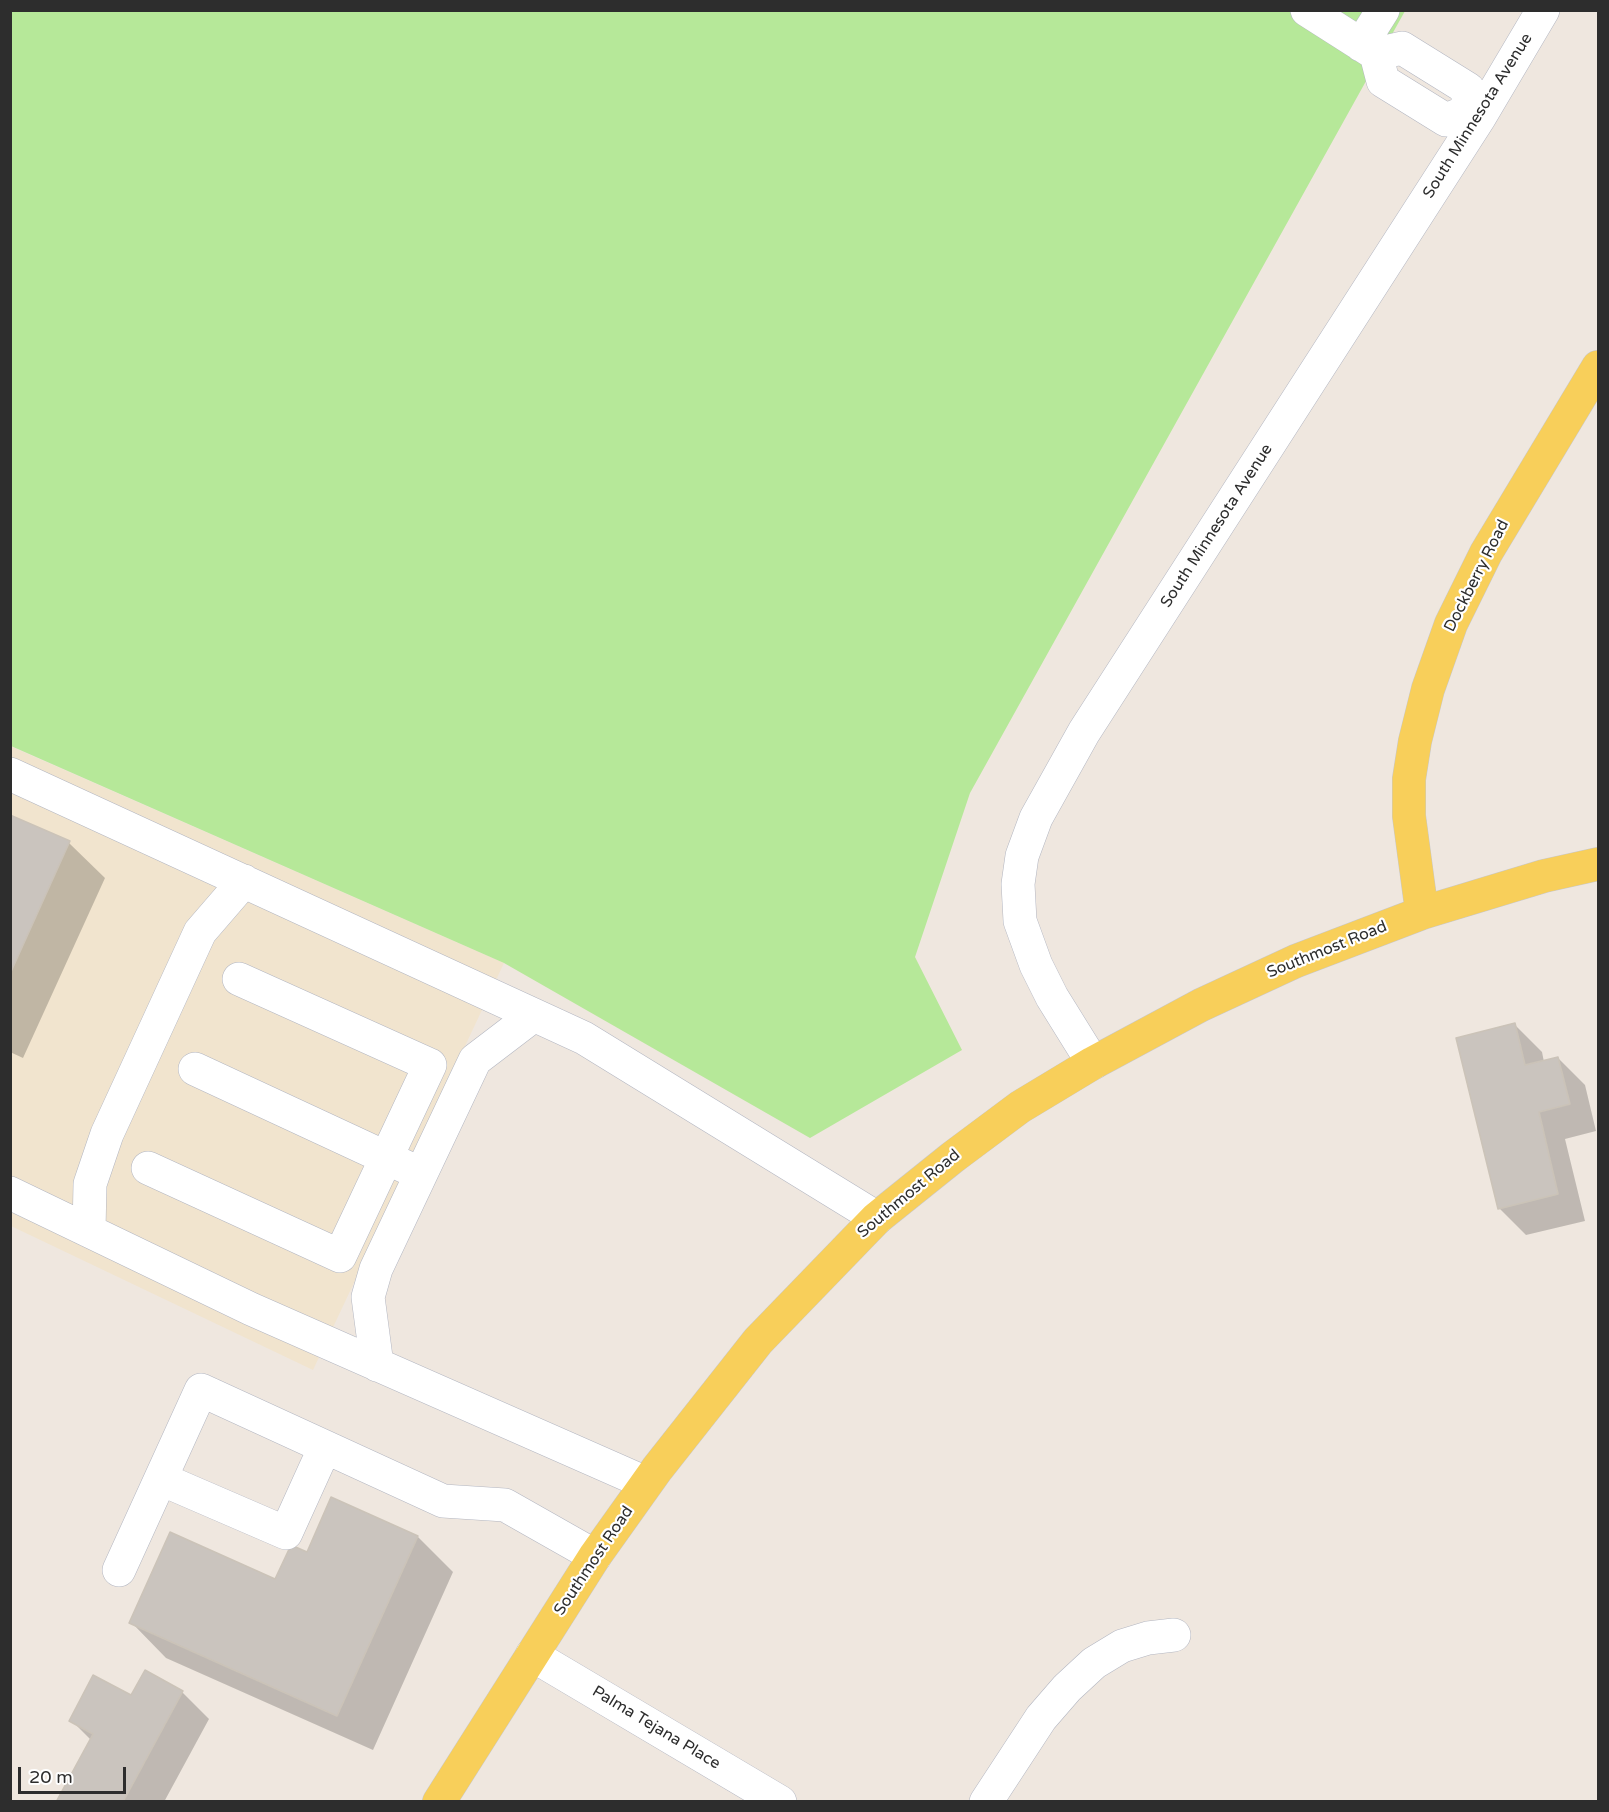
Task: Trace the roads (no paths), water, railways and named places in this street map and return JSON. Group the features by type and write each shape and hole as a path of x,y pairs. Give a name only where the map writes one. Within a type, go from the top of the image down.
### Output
{"main road":[{"name":"Dockberry Road","path":"1422,913 1409,816 1409,779 1415,741 1428,689 1450,624 1486,553 1599,368"},
{"name":"Southmost Road","path":"439,1802 595,1556 646,1483 758,1341 877,1218 1020,1107 1093,1063 1201,1005 1296,961 1422,913 1544,876 1599,864"}],"street":[{"path":"1307,10 1369,49 1402,48 1468,89 1474,114"},
{"path":"1369,49 1383,10"},
{"name":"South Minnesota Avenue","path":"1093,1063 1052,997 1036,965 1020,921 1018,884 1022,856 1036,818 1084,732 1474,114 1544,10"},
{"path":"10,774 584,1038 877,1218"},
{"path":"89,1231 90,1184 107,1134 200,932 244,881"},
{"path":"148,1168 340,1256 430,1065 239,979"},
{"path":"377,1365 368,1297 376,1269 475,1060 534,1014"},
{"path":"195,1069 421,1173"},
{"path":"10,1193 251,1309 646,1483"},
{"path":"119,1570 201,1390 443,1501 505,1505 595,1556"},
{"path":"161,1479 286,1533 325,1447"},
{"path":"986,1802 1041,1718 1067,1688 1094,1663 1122,1646 1148,1638 1174,1635"},
{"name":"Palma Tejana Place","path":"532,1654 780,1802"}]}
